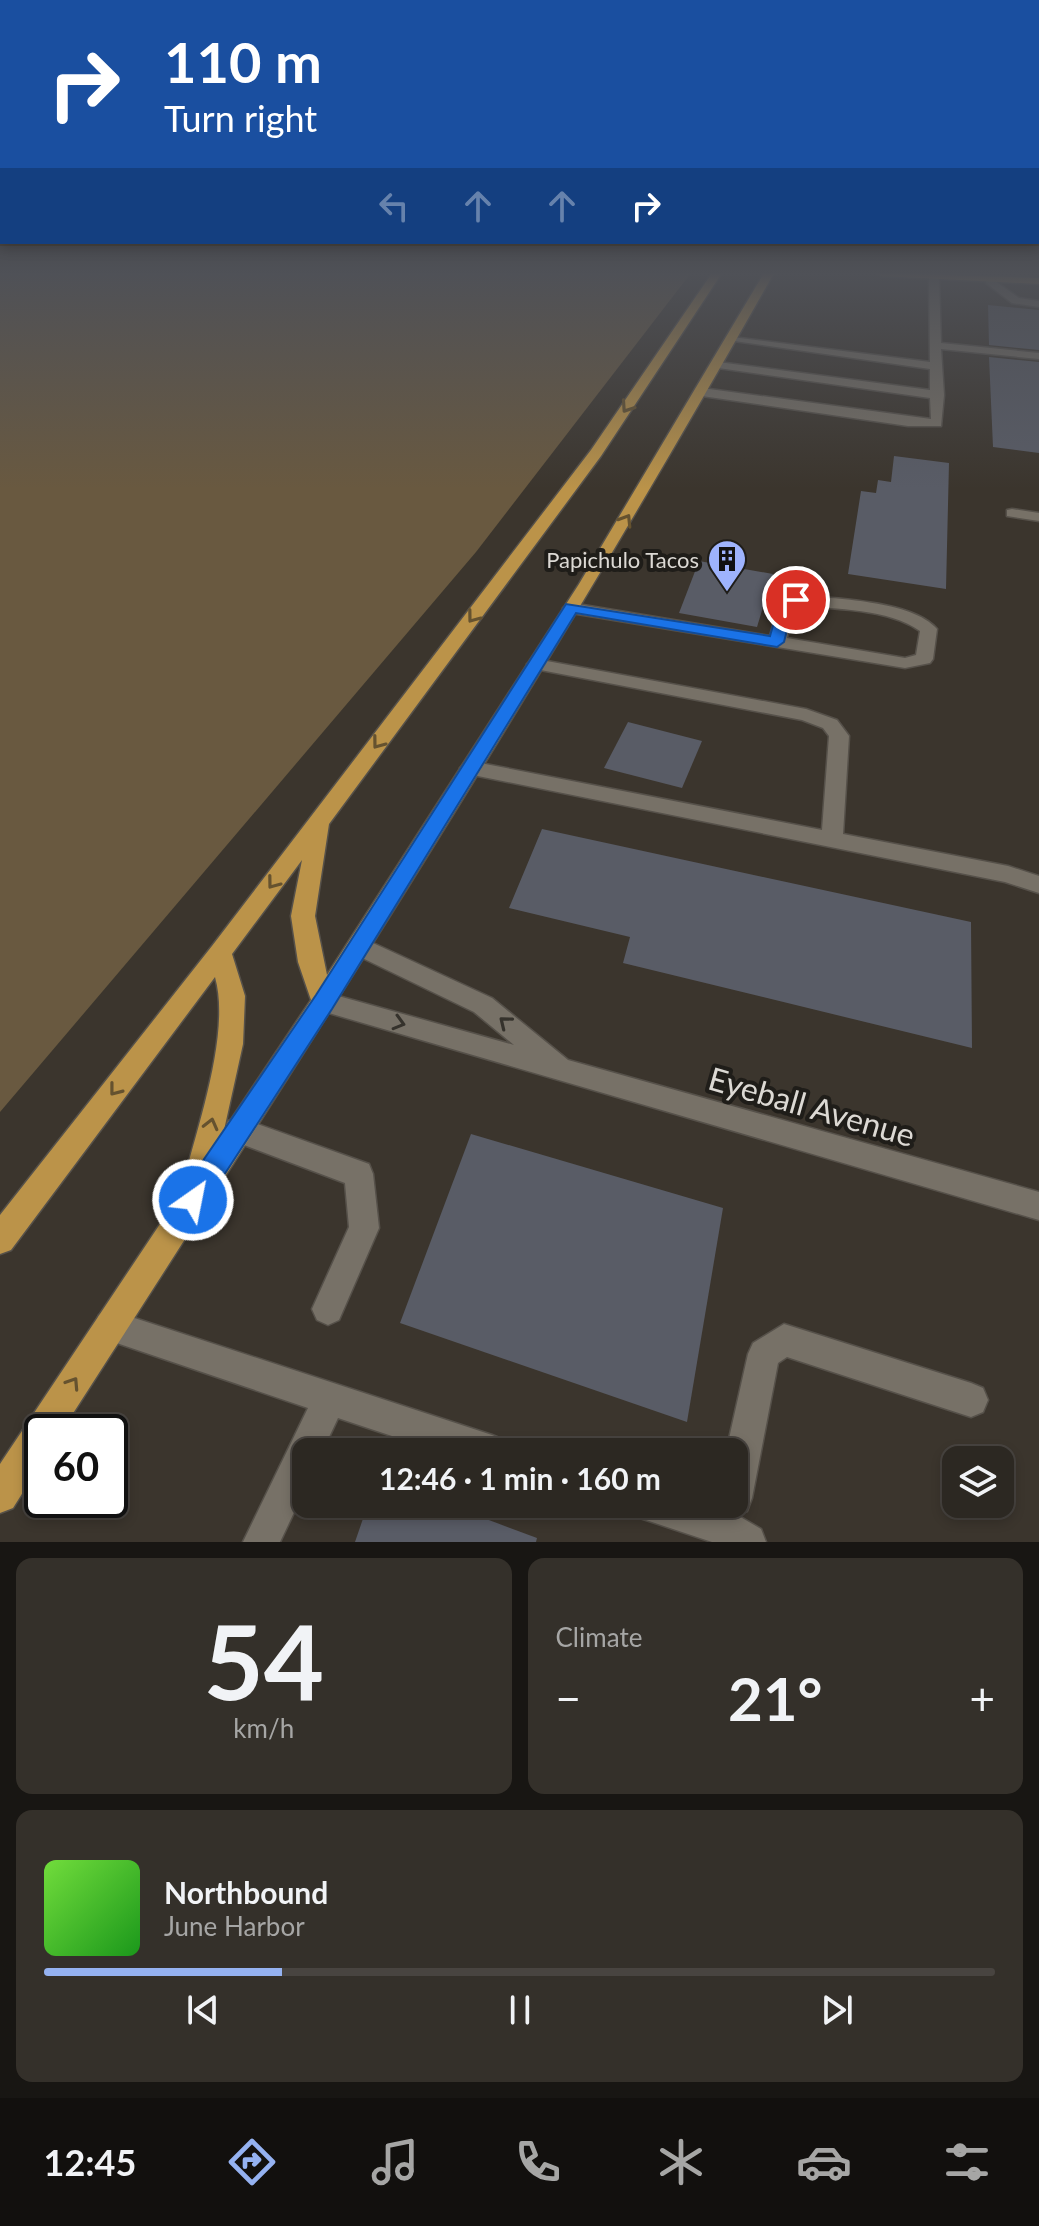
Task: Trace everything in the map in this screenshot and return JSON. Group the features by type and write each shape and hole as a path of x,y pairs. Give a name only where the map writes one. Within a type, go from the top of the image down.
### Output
{"main road":[{"path":"0,1239 220,953 596,453 669,345"},
{"path":"0,1495 360,946 571,608 729,345"},
{"path":"320,821 303,916 310,962 324,1002"},
{"path":"193,1200 230,1044 233,996 220,953"}],"street":[{"path":"771,345 937,366"},
{"path":"702,392 937,423 937,366 933,345 1039,356"},
{"path":"718,365 938,395"},
{"path":"1012,513 1039,517"},
{"path":"571,608 777,642 905,663 924,659 929,629 922,621 903,616 796,600 787,604 777,642"},
{"path":"536,664 806,715 830,724 839,736 832,839"},
{"path":"470,768 1008,874 1039,885"},
{"name":"Eyeball Avenue","path":"360,946 483,1005 566,1070"},
{"name":"Eyeball Avenue","path":"324,1002 1039,1206"},
{"path":"238,1130 359,1174 364,1228 328,1309"},
{"path":"110,1326 449,1438"},
{"path":"748,1448 764,1354 784,1340 971,1400"},
{"path":"261,1542 330,1399"}],"shaded area":[{"path":"0,345 636,345 476,552 0,1112"}],"building":[{"path":"989,345 1039,345 1039,350"},
{"path":"989,357 1039,362 1039,453 993,447"},
{"path":"894,456 949,463 946,589 848,574 861,491 876,493 878,480 891,482"},
{"name":"Papichulo Tacos","path":"699,561 773,574 757,627 679,613"},
{"path":"628,722 702,741 682,788 604,768"},
{"path":"542,829 971,922 972,1048 623,963 630,937 509,908"},
{"path":"471,1134 723,1208 687,1422 400,1323"},
{"path":"363,1518 483,1518 537,1538 536,1542 355,1542"}],"place":[{"name":"Papichulo Tacos","path":"727,593"}],"route":[{"path":"193,1200 324,1002 571,608 777,642 787,604 796,600"}]}
